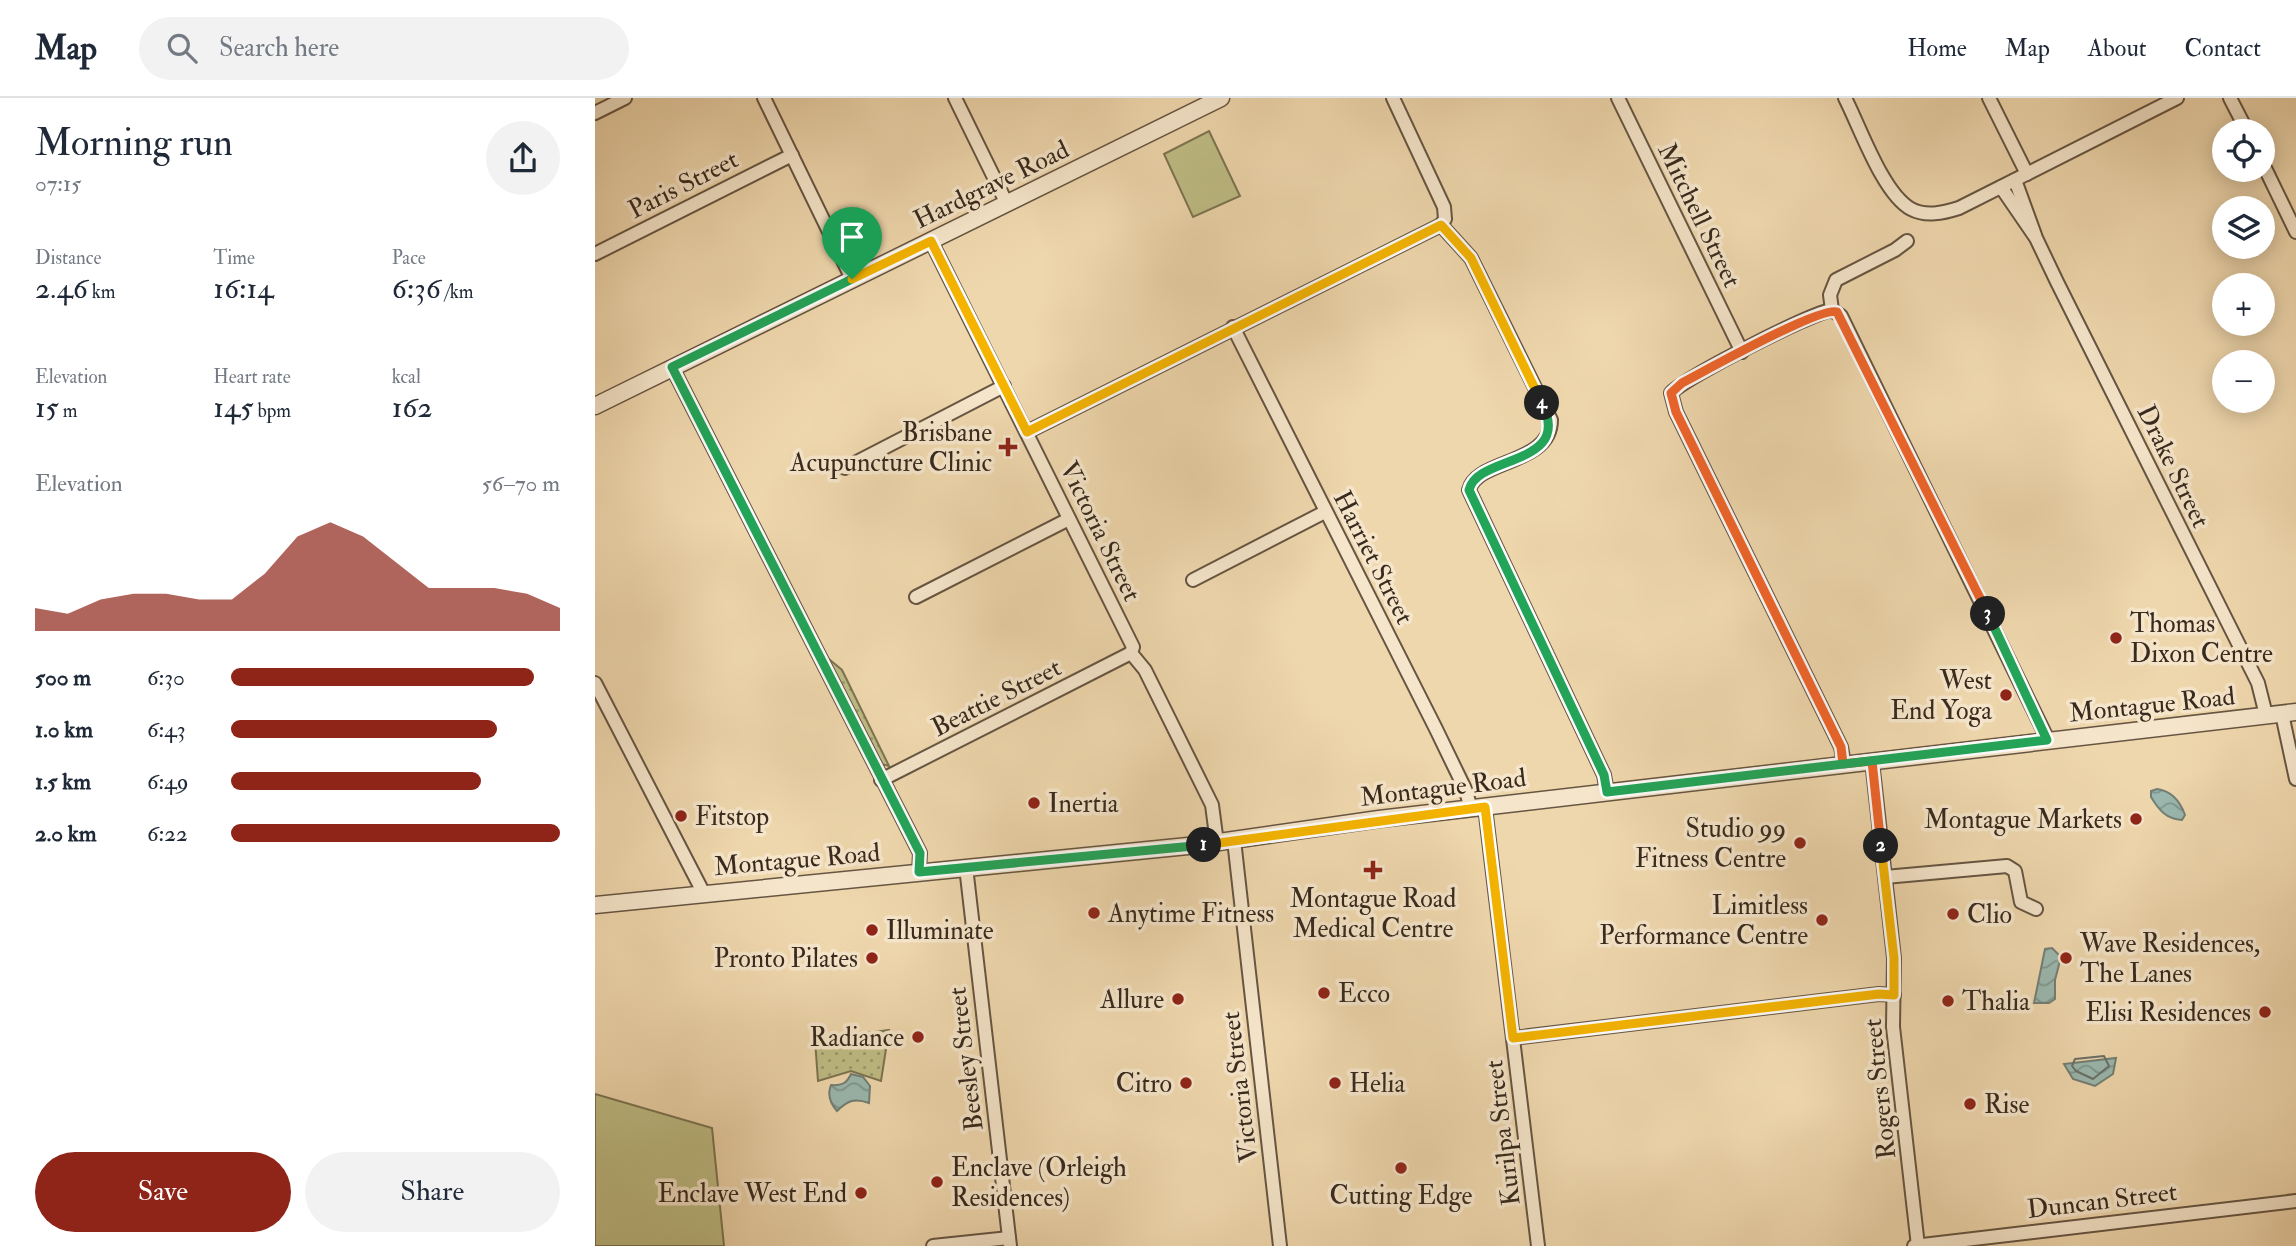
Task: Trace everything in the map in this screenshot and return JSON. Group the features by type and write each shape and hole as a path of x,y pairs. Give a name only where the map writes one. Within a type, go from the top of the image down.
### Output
{"street":[{"path":"595,113 625,98"},
{"path":"764,98 852,279"},
{"path":"955,98 1007,204"},
{"name":"Hardgrave Road","path":"595,406 1007,204 1194,104 1221,98"},
{"path":"1027,432 1441,225 1445,219 1444,207 1392,98"},
{"name":"Mitchell Street","path":"1618,98 1742,352"},
{"path":"1845,98 1892,191 1904,204 1924,214 1954,209 2177,98"},
{"name":"Drake Street","path":"1989,98 2021,177 2036,238"},
{"path":"2230,98 2240,119"},
{"name":"Paris Street","path":"595,254 792,155"},
{"path":"2272,182 2296,232"},
{"name":"Drake Street","path":"2001,187 2036,238 2258,683 2281,714 2296,779"},
{"path":"1441,225 1471,258 1551,420 1551,428 1537,447 1470,483 1470,496 1604,775 1607,792"},
{"name":"Victoria Street","path":"931,241 1133,647 1131,653 1145,670 1212,805 1217,843"},
{"path":"1832,310 1830,295 1836,280 1907,242"},
{"path":"1832,310 1742,352 1682,383 1671,393 1676,412 1841,747 1843,764"},
{"path":"1832,310 1840,314 2047,740"},
{"name":"Harriet Street","path":"1234,327 1466,791 1478,808"},
{"path":"672,367 920,853 919,872"},
{"path":"845,468 1004,386"},
{"path":"1193,580 1325,512"},
{"path":"916,597 1069,519"},
{"name":"Beattie Street","path":"881,780 1131,653"},
{"path":"595,682 703,892"},
{"name":"Montague Road","path":"595,905 703,892 1217,843 1607,792 2281,714"},
{"name":"Rogers Street","path":"1872,761 1894,958 1893,1027 1916,1246"},
{"name":"Kurilpa Street","path":"1478,808 1513,1038 1538,1246"},
{"name":"Victoria Street","path":"1234,840 1280,1246"},
{"path":"1885,877 2007,866 2015,871 2021,902 2036,909"},
{"name":"Beesley Street","path":"965,867 1010,1242"},
{"path":"1513,1038 1879,994 1894,995"},
{"name":"Duncan Street","path":"1916,1246 2296,1201"},
{"path":"933,1246 1010,1242"}],"shaded area":[{"path":"1209,131 1240,196 1193,217 1164,154"},
{"path":"824,655 842,670 889,766 881,764"},
{"path":"889,1030 881,1081 851,1071 818,1081 815,1040"},
{"path":"595,1094 712,1128 724,1246 595,1246"}],"water":[{"path":"2157,789 2171,794 2178,801 2185,815 2182,820 2167,816 2157,806 2151,797 2151,791"},
{"path":"2052,948 2061,957 2055,980 2055,999 2049,1003 2034,1003 2045,949"},
{"path":"2116,1058 2113,1074 2095,1086 2073,1079 2064,1064"},
{"path":"851,1074 863,1077 870,1086 869,1103 852,1101 837,1111 830,1099 831,1085 844,1083"}],"place":[{"name":"Brisbane Acupuncture Clinic","path":"1008,447"},
{"name":"Thomas Dixon Centre","path":"2116,638"},
{"name":"West End Yoga","path":"2006,695"},
{"name":"Inertia","path":"1034,803"},
{"name":"Fitstop","path":"681,816"},
{"name":"Montague Markets","path":"2136,819"},
{"name":"Studio 99 Fitness Centre","path":"1800,843"},
{"name":"Montague Road Medical Centre","path":"1373,870"},
{"name":"Anytime Fitness","path":"1094,913"},
{"name":"Clio","path":"1953,914"},
{"name":"Limitless Performance Centre","path":"1822,920"},
{"name":"Illuminate","path":"872,930"},
{"name":"Pronto Pilates","path":"872,958"},
{"name":"Wave Residences, The Lanes","path":"2066,958"},
{"name":"Ecco","path":"1324,993"},
{"name":"Allure","path":"1178,999"},
{"name":"Thalia","path":"1948,1001"},
{"name":"Elisi Residences","path":"2265,1012"},
{"name":"Radiance","path":"918,1037"},
{"name":"Citro","path":"1186,1083"},
{"name":"Helia","path":"1335,1083"},
{"name":"Rise","path":"1970,1104"},
{"name":"Cutting Edge","path":"1401,1168"},
{"name":"Enclave (Orleigh Residences)","path":"937,1182"},
{"name":"Enclave West End","path":"861,1193"}],"route":[{"path":"852,279 672,367 920,853 919,872 1198,845 1485,807 1513,1038 1879,994 1894,995 1894,958 1872,761 1843,764 1841,747 1676,412 1671,393 1682,383 1764,340 1831,310 1840,314 2047,740 1872,761 1765,774 1607,792 1604,775 1469,490 1470,483 1475,479 1537,447 1551,428 1551,420 1471,258 1441,225 1027,432 931,241 852,279"}]}
